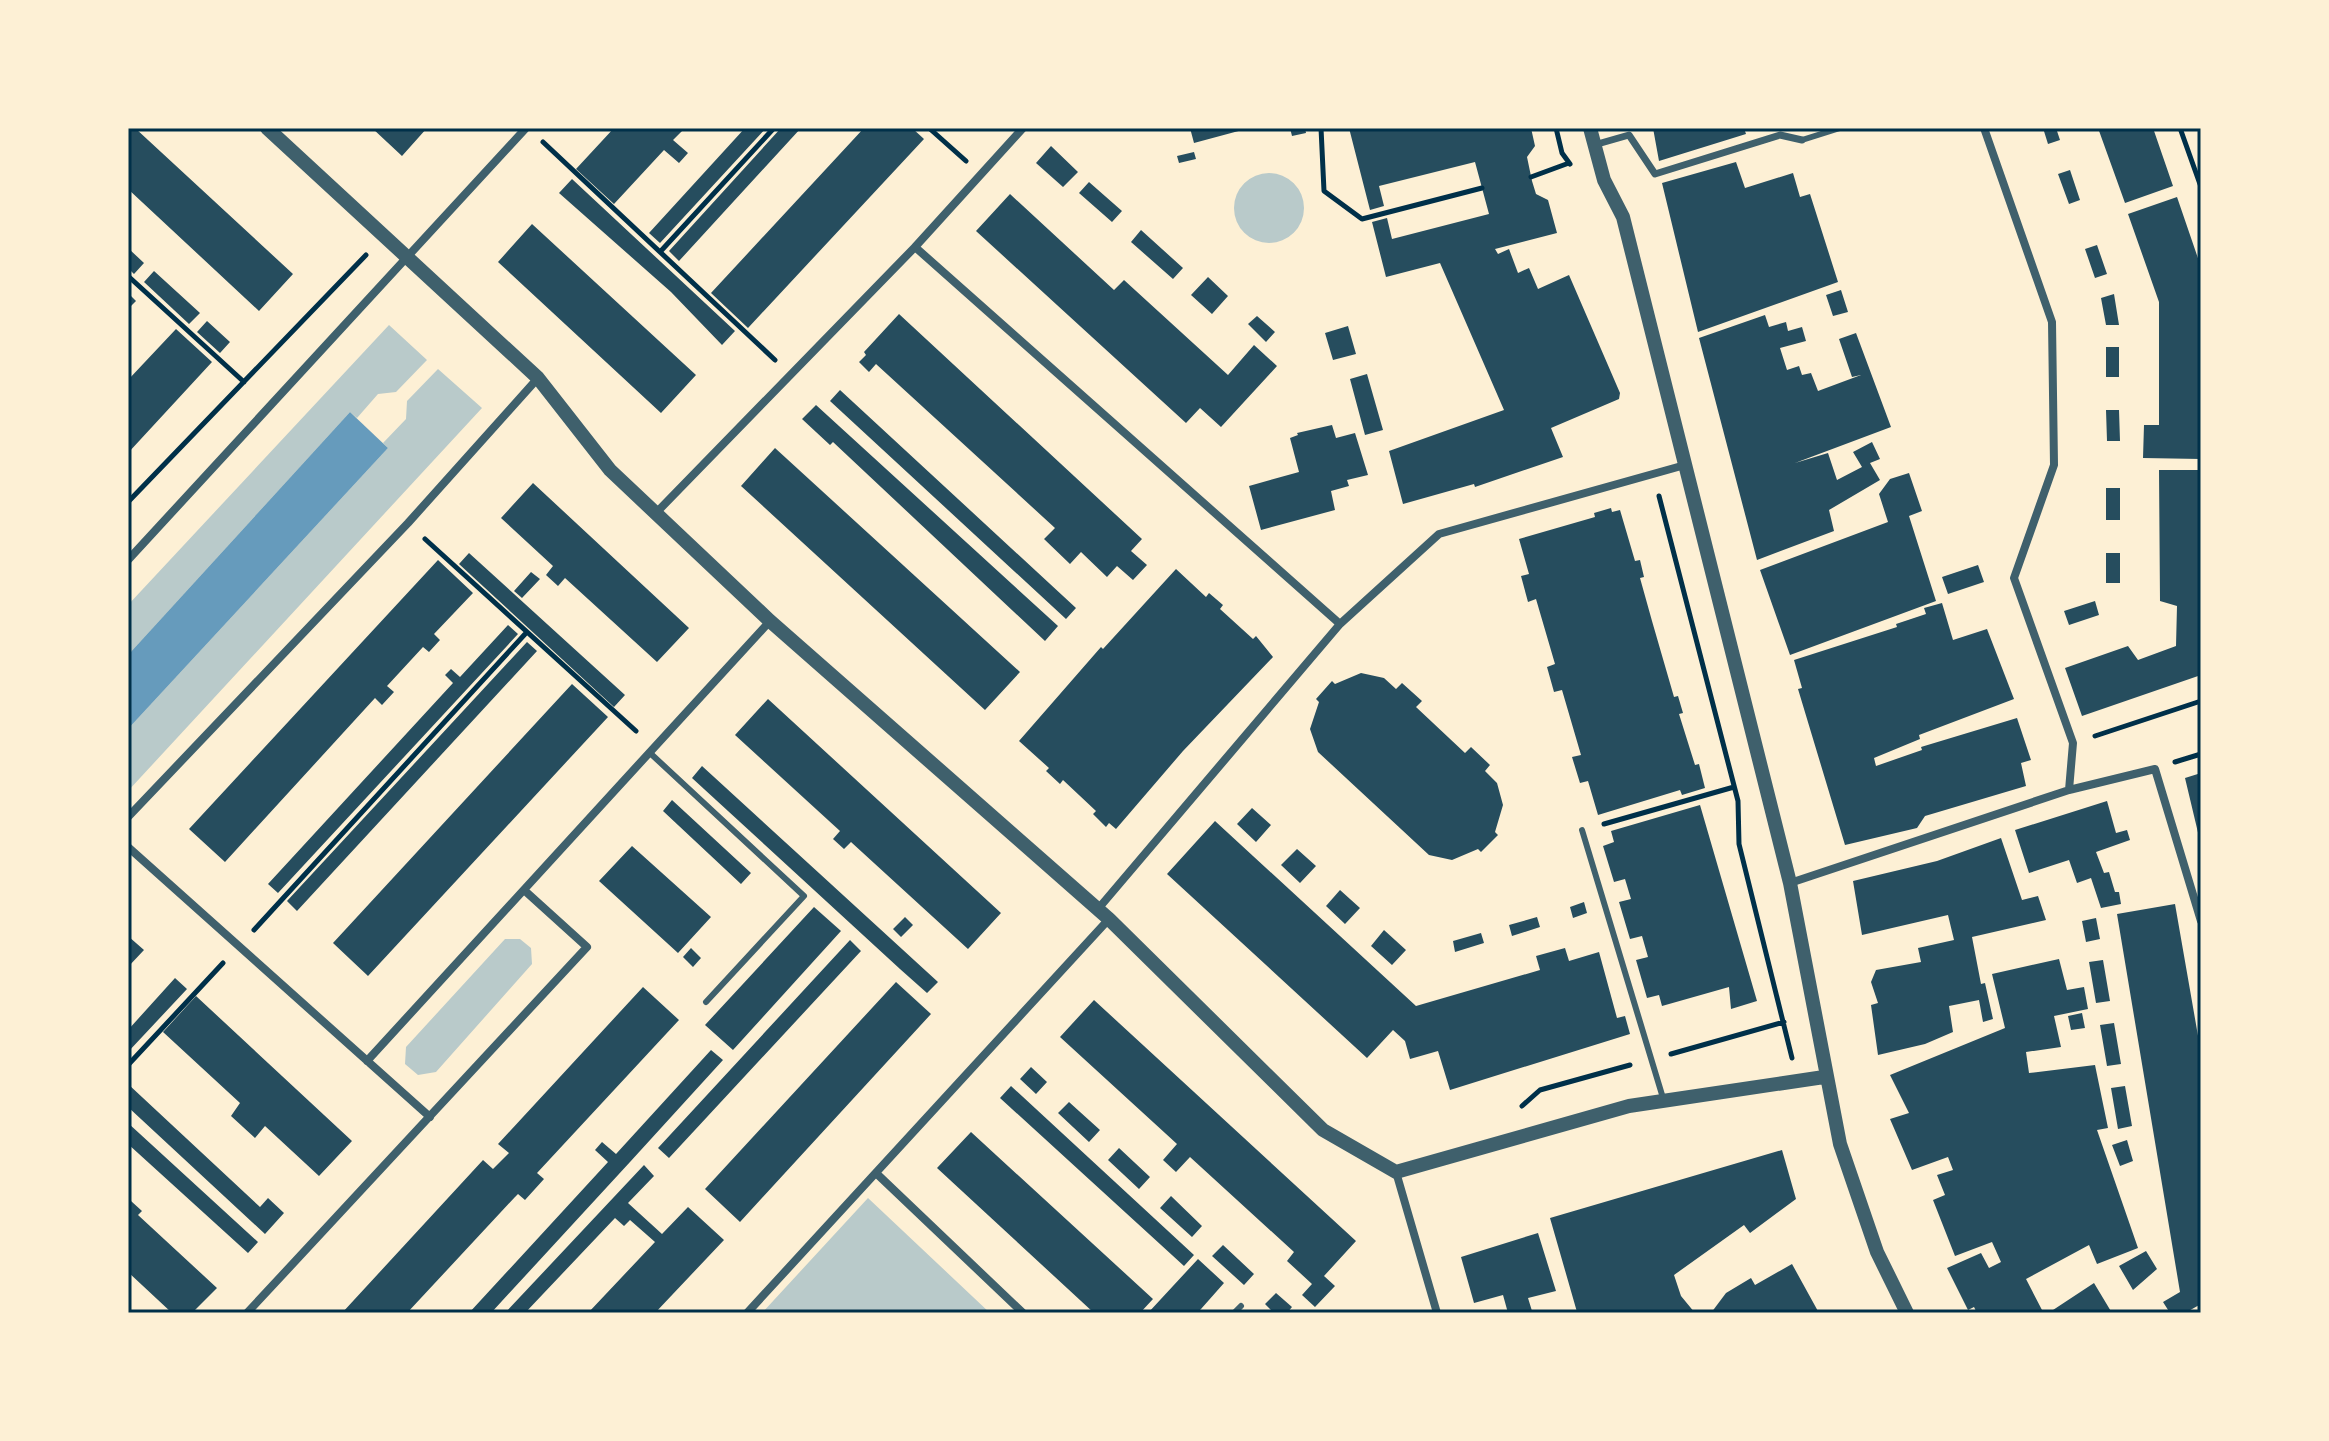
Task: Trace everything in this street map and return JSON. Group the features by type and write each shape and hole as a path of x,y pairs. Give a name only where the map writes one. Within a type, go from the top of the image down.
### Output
{"street":[{"path":"267,128 538,378 610,470 770,621 1104,914 1323,1130 1396,1172 1437,1313"},
{"path":"128,560 526,128"},
{"path":"655,514 915,247 1023,128"},
{"path":"1590,128 1604,180 1623,217 1790,883 1816,1013 1824,1077 1840,1144 1877,1252 1907,1313"},
{"path":"1984,128 2052,322 2054,465 2014,578 2073,743 2069,790"},
{"path":"1594,145 1629,135 1655,174 1780,135 1802,140"},
{"path":"915,247 1340,624"},
{"path":"128,817 408,523 538,378"},
{"path":"747,1313 876,1173 1104,914 1340,624 1400,566 1439,534 1685,465"},
{"path":"367,1061 770,621"},
{"path":"1790,883 2069,790 2155,769 2201,921"},
{"path":"128,847 430,1117"},
{"path":"247,1313 587,947 524,890"},
{"path":"1396,1172 1629,1106 1824,1077"},
{"path":"876,1173 1023,1313"}],"lane":[{"path":"1802,140 1840,128"},
{"path":"652,750 804,896 706,1002"},
{"path":"1582,830 1664,1101"},
{"path":"1234,1313 1241,1306"}],"path":[{"path":"660,252 774,128"},
{"path":"929,128 981,174"},
{"path":"1321,128 1324,191 1362,219 1482,188"},
{"path":"1556,128 1562,153 1575,172"},
{"path":"2180,128 2201,187"},
{"path":"538,138 791,374"},
{"path":"1531,177 1569,163"},
{"path":"128,502 384,236"},
{"path":"128,277 244,382"},
{"path":"1653,473 1734,787 1739,844 1798,1081"},
{"path":"408,523 652,750"},
{"path":"128,1065 526,633"},
{"path":"2073,743 2201,701"},
{"path":"1582,830 1734,787"},
{"path":"1517,1110 1540,1090 1816,1013"}],"shaded area":[{"path":"1262,173 1276,173 1298,188 1304,208 1302,221 1294,233 1276,243 1262,243 1240,228 1234,215 1234,201 1249,179"},
{"path":"389,325 427,360 396,392 378,394 357,418 350,412 128,655 128,605"},
{"path":"438,369 482,408 128,791 128,729 388,448 383,443 406,419 407,401"},
{"path":"505,939 520,939 531,948 532,964 436,1072 418,1075 405,1064 406,1047"},
{"path":"868,1198 990,1313 762,1313"}],"water":[{"path":"350,412 388,448 128,729 128,655"}],"building":[{"path":"128,128 135,128 293,274 259,311 128,189"},
{"path":"372,128 427,128 402,156"},
{"path":"614,128 685,128 673,140 688,153 679,163 664,150 614,204 576,169"},
{"path":"745,128 766,128 660,243 649,233"},
{"path":"781,128 801,128 679,261 669,251"},
{"path":"864,128 912,128 924,139 748,328 711,293"},
{"path":"1190,128 1246,128 1246,129 1194,143"},
{"path":"1290,128 1305,128 1306,133 1292,136"},
{"path":"1349,128 1531,128 1535,146 1527,157 1532,181 1536,194 1548,200 1557,233 1495,249 1498,254 1509,249 1518,273 1529,268 1538,289 1569,275 1620,393 1619,399 1551,428 1563,457 1475,487 1474,484 1403,504 1389,451 1504,410 1440,263 1386,277 1372,222 1387,218 1392,239 1489,214 1475,162 1379,186 1384,206 1370,210"},
{"path":"1653,128 1744,128 1746,134 1659,161"},
{"path":"2043,128 2056,128 2060,140 2048,144"},
{"path":"2098,128 2153,128 2173,186 2125,203"},
{"path":"1051,146 1078,172 1063,187 1036,163"},
{"path":"1194,152 1196,159 1179,163 1177,156"},
{"path":"1736,162 1745,188 1793,173 1800,197 1810,194 1838,282 1698,332 1662,183"},
{"path":"2070,170 2080,200 2069,204 2058,174"},
{"path":"572,179 735,331 722,345 671,292 559,193"},
{"path":"1089,182 1122,211 1112,222 1079,193"},
{"path":"1010,194 1114,290 1124,280 1228,375 1254,345 1277,366 1221,427 1200,408 1186,423 976,231"},
{"path":"2177,197 2201,267 2201,459 2143,458 2144,425 2159,425 2159,302 2128,214"},
{"path":"532,224 696,375 661,413 498,262"},
{"path":"1141,230 1183,268 1173,279 1131,242"},
{"path":"2097,245 2107,274 2095,278 2085,249"},
{"path":"128,248 144,263 134,274 128,268"},
{"path":"154,271 200,313 189,324 144,282"},
{"path":"1208,277 1228,296 1212,314 1191,295"},
{"path":"1841,290 1848,312 1833,316 1826,295"},
{"path":"128,293 136,301 128,309"},
{"path":"2114,294 2119,325 2106,325 2101,298"},
{"path":"899,314 1142,539 1131,551 1147,565 1133,580 1117,566 1107,577 1081,552 1070,564 1044,539 1055,528 876,364 869,372 859,362 866,355 864,352"},
{"path":"1765,315 1769,327 1786,322 1788,331 1802,327 1806,341 1780,348 1787,370 1799,366 1802,375 1811,373 1818,391 1861,375 1852,377 1839,339 1856,333 1891,427 1795,463 1828,453 1837,480 1862,467 1853,452 1872,442 1880,459 1870,463 1880,480 1829,510 1834,531 1757,560 1699,338"},
{"path":"1257,316 1275,332 1266,342 1248,324"},
{"path":"207,321 230,342 220,353 197,332"},
{"path":"1348,326 1356,354 1333,360 1325,333"},
{"path":"176,329 212,362 128,453 128,380"},
{"path":"2106,347 2119,347 2119,377 2106,377"},
{"path":"1367,374 1383,430 1365,435 1350,379"},
{"path":"840,390 1076,608 1066,619 830,401"},
{"path":"816,405 1058,626 1045,641 833,442 830,445 802,419"},
{"path":"2106,410 2119,410 2120,441 2107,441"},
{"path":"1332,425 1336,438 1355,433 1368,475 1347,480 1349,486 1331,491 1335,510 1261,530 1249,486 1299,472 1290,438 1297,433"},
{"path":"775,448 1020,672 985,710 741,486"},
{"path":"2159,470 2201,470 2201,675 2082,716 2065,668 2128,646 2138,660 2176,646 2177,606 2160,601"},
{"path":"1909,473 1922,511 1909,516 1936,601 1790,655 1760,570 1888,522 1879,494 1890,479"},
{"path":"533,483 689,628 657,662 565,578 558,586 546,575 553,566 501,518"},
{"path":"2106,488 2120,488 2120,520 2106,520"},
{"path":"1611,508 1612,512 1620,510 1635,561 1640,560 1644,577 1640,578 1652,621 1674,697 1678,696 1683,713 1679,714 1695,765 1699,764 1705,788 1682,795 1680,790 1598,815 1588,781 1580,783 1572,757 1581,755 1562,690 1554,692 1547,667 1555,664 1536,599 1528,602 1521,576 1529,574 1519,539 1595,517 1594,513"},
{"path":"469,553 625,695 614,707 459,564"},
{"path":"2106,553 2120,553 2120,583 2106,583"},
{"path":"438,560 473,593 434,634 440,640 429,652 423,647 387,686 394,692 382,705 375,698 225,862 189,829"},
{"path":"1978,565 1984,582 1948,594 1942,577"},
{"path":"1176,569 1206,597 1209,593 1223,605 1220,609 1253,639 1256,636 1273,657 1183,751 1116,829 1109,823 1106,827 1093,814 1096,811 1063,780 1060,784 1046,771 1049,768 1019,741 1101,647 1103,649"},
{"path":"531,572 540,579 522,598 514,591"},
{"path":"2095,601 2099,615 2069,625 2064,611"},
{"path":"1942,603 1953,640 1987,629 2014,699 1919,735 1920,739 1874,758 1876,766 1922,750 1921,747 2017,718 2031,760 2021,763 2026,786 1925,816 1917,828 1845,845 1798,689 1802,688 1794,660 1897,627 1896,624 1926,614 1924,608"},
{"path":"508,625 518,634 278,893 268,884 453,683 445,675 451,669 460,677"},
{"path":"527,642 537,651 297,911 287,901"},
{"path":"1361,673 1384,678 1396,689 1402,683 1422,701 1416,707 1465,753 1471,747 1490,765 1485,771 1497,783 1503,805 1495,832 1498,835 1481,852 1478,849 1452,860 1429,855 1318,752 1310,729 1319,702 1316,699 1332,681 1335,684"},
{"path":"572,684 608,717 368,976 333,943"},
{"path":"768,699 1001,913 968,949 851,842 844,849 833,839 840,831 735,735"},
{"path":"702,766 938,982 927,993 900,969 692,778"},
{"path":"2201,773 2201,841 2200,841 2185,778"},
{"path":"672,800 751,873 741,884 663,811"},
{"path":"2107,801 2116,833 2127,830 2130,840 2096,852 2104,873 2109,872 2115,892 2119,892 2121,904 2101,908 2091,878 2077,883 2069,860 2029,873 2015,830"},
{"path":"1700,805 1757,1001 1731,1009 1729,987 1662,1006 1659,995 1647,998 1636,960 1648,957 1642,936 1630,939 1619,902 1631,899 1625,879 1614,882 1603,846 1614,842 1611,831"},
{"path":"1252,808 1271,825 1256,842 1237,824"},
{"path":"1215,821 1416,1006 1540,970 1536,956 1565,948 1569,961 1599,952 1617,1018 1625,1016 1630,1034 1450,1090 1438,1051 1410,1059 1405,1041 1393,1030 1367,1058 1167,874"},
{"path":"2001,838 2022,900 2038,896 2046,920 1972,937 1981,984 1985,983 1993,1019 1983,1022 1979,1000 1949,1006 1953,1032 1925,1044 1878,1055 1871,1005 1878,1003 1871,982 1876,970 1921,962 1918,948 1954,940 1948,915 1862,935 1853,881 1937,861"},
{"path":"632,846 711,917 678,953 599,881"},
{"path":"1297,849 1316,866 1300,883 1281,865"},
{"path":"1340,890 1360,908 1345,924 1326,906"},
{"path":"1584,902 1587,913 1573,918 1570,907"},
{"path":"2175,904 2201,1053 2201,1304 2185,1313 2170,1313 2163,1302 2180,1292 2117,914"},
{"path":"814,907 841,931 733,1050 705,1025"},
{"path":"905,917 913,925 901,937 893,929"},
{"path":"1537,917 1540,927 1512,936 1509,925"},
{"path":"2096,918 2100,939 2086,942 2082,921"},
{"path":"1384,930 1406,950 1392,965 1371,946"},
{"path":"1481,933 1484,943 1455,952 1453,941"},
{"path":"128,936 144,950 128,967"},
{"path":"850,940 861,951 669,1158 658,1148"},
{"path":"691,948 701,958 693,967 683,957"},
{"path":"2059,959 2067,990 2084,987 2088,1009 2054,1016 2061,1047 2026,1052 2029,1073 2095,1065 2108,1128 2097,1130 2138,1248 2097,1264 2089,1245 2026,1279 2042,1310 2038,1313 1977,1313 1974,1307 1968,1310 1947,1268 1981,1253 1989,1268 2001,1262 1992,1242 1955,1256 1933,1200 1945,1195 1937,1175 1953,1170 1948,1157 1912,1170 1890,1119 1909,1113 1890,1075 2005,1028 1992,974"},
{"path":"2103,960 2110,1001 2096,1003 2089,962"},
{"path":"175,978 187,989 128,1052 128,1030"},
{"path":"896,982 931,1014 740,1222 705,1189"},
{"path":"643,987 679,1020 537,1173 544,1179 525,1200 518,1194 407,1313 342,1313 483,1160 493,1169 509,1153 498,1144"},
{"path":"196,996 352,1141 319,1176 265,1126 255,1138 231,1116 240,1103 163,1032"},
{"path":"1094,1000 1356,1241 1324,1276 1335,1286 1315,1307 1302,1295 1312,1284 1287,1261 1294,1252 1190,1157 1176,1172 1163,1160 1177,1144 1060,1037"},
{"path":"2082,1013 2085,1028 2071,1030 2068,1016"},
{"path":"2114,1023 2121,1064 2107,1066 2100,1025"},
{"path":"711,1050 723,1060 630,1162 491,1313 469,1313 608,1162 595,1150 602,1142 616,1154"},
{"path":"1031,1067 1047,1082 1036,1094 1020,1079"},
{"path":"128,1084 260,1207 268,1198 284,1213 265,1234 128,1107"},
{"path":"1011,1086 1194,1255 1184,1266 1000,1098"},
{"path":"2125,1086 2132,1126 2118,1129 2111,1088"},
{"path":"1069,1102 1100,1130 1089,1142 1058,1113"},
{"path":"128,1123 258,1242 248,1253 128,1144"},
{"path":"971,1132 1153,1299 1140,1313 1094,1313 937,1168"},
{"path":"2127,1140 2133,1161 2120,1166 2112,1145"},
{"path":"1119,1148 1150,1177 1139,1189 1108,1160"},
{"path":"1782,1150 1796,1199 1750,1233 1744,1225 1674,1275 1681,1296 1695,1313 1577,1312 1550,1218"},
{"path":"644,1165 654,1176 628,1203 662,1234 688,1207 724,1240 655,1313 588,1313 655,1242 630,1220 624,1226 615,1218 525,1313 505,1313"},
{"path":"1171,1196 1202,1226 1192,1237 1160,1208"},
{"path":"131,1201 142,1211 138,1215 217,1288 192,1313 172,1313 128,1272 128,1204"},
{"path":"1538,1233 1556,1291 1528,1298 1532,1311 1526,1313 1508,1313 1503,1295 1474,1303 1461,1257"},
{"path":"1223,1245 1254,1274 1244,1285 1212,1256"},
{"path":"2146,1251 2157,1269 2133,1290 2119,1266"},
{"path":"1198,1259 1224,1283 1201,1309 1197,1313 1148,1313"},
{"path":"1792,1264 1819,1313 1711,1313 1726,1293 1751,1278 1755,1285"},
{"path":"2094,1283 2112,1313 2055,1313 2053,1310"},
{"path":"1276,1293 1292,1307 1287,1313 1274,1313 1265,1304"}]}
